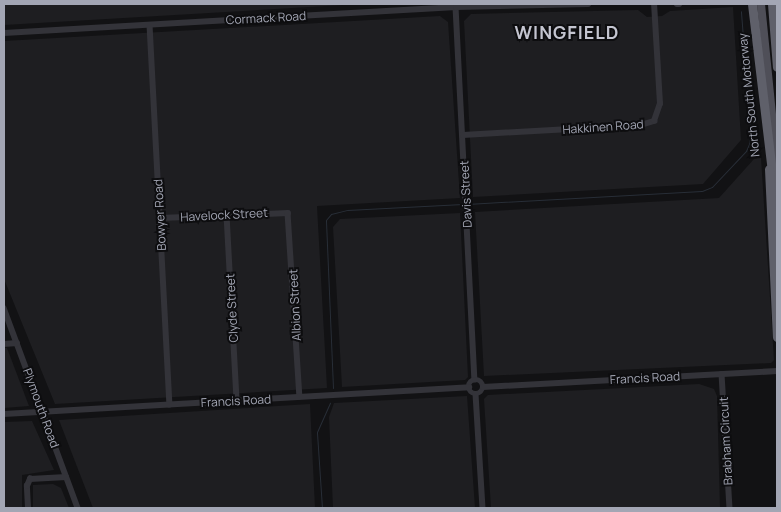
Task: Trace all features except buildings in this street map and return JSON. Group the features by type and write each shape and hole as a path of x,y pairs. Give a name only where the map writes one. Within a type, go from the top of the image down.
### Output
{"highway":[{"name":"North South Motorway","path":"752,4 773,163 777,213"},
{"path":"772,4 777,66"},
{"path":"773,163 777,338"}],"main road":[{"path":"761,4 776,137 773,163"},
{"path":"762,18 777,5"}],"street":[{"name":"Cormack Road","path":"4,34 456,7 588,4"},
{"name":"Hakkinen Road","path":"463,135 640,125 654,121 660,104 654,4"},
{"name":"Davis Street","path":"456,7 475,380"},
{"name":"Bowyer Road","path":"150,25 170,404"},
{"name":"Havelock Street","path":"160,218 288,213"},
{"name":"Albion Street","path":"288,213 300,397"},
{"name":"Clyde Street","path":"227,215 237,400"},
{"name":"Plymouth Road","path":"4,308 78,508"},
{"path":"4,344 17,343"},
{"name":"Francis Road","path":"483,387 777,371"},
{"name":"Brabham Circuit","path":"722,374 730,508"},
{"path":"476,394 483,387 475,380 469,387 476,394 483,508"},
{"name":"Francis Road","path":"4,414 469,387"},
{"path":"28,508 27,486 30,478 66,477"}],"shaded area":[{"path":"4,4 360,4 4,25"},
{"path":"733,7 741,140 703,184 473,197 464,21 471,14 638,10 647,17 662,16 670,11"},
{"path":"440,16 448,22 460,198 317,206 327,388 55,404 4,279 4,41"},
{"path":"761,158 774,360 771,363 484,376 475,212 719,198 754,159"},
{"path":"460,213 468,377 465,380 342,387 333,227 340,219"},
{"path":"4,348 7,348 29,406 4,408"},
{"path":"699,384 714,389 717,396 720,508 491,508 484,399 488,395"},
{"path":"467,396 475,508 333,508 329,417 334,403"},
{"path":"310,404 315,508 93,508 59,420"},
{"path":"32,421 54,470 22,475 22,508 4,508 4,422"},
{"path":"53,484 61,488 69,508 33,508 33,485"}],"waterway":[{"path":"467,204 702,191 712,187 746,151 749,144 750,129 741,11"},
{"path":"333,388 326,220 331,214 347,210 463,204"},
{"path":"322,508 317,432 330,403"}],"district":[{"name":"WINGFIELD","path":"567,32"}]}
